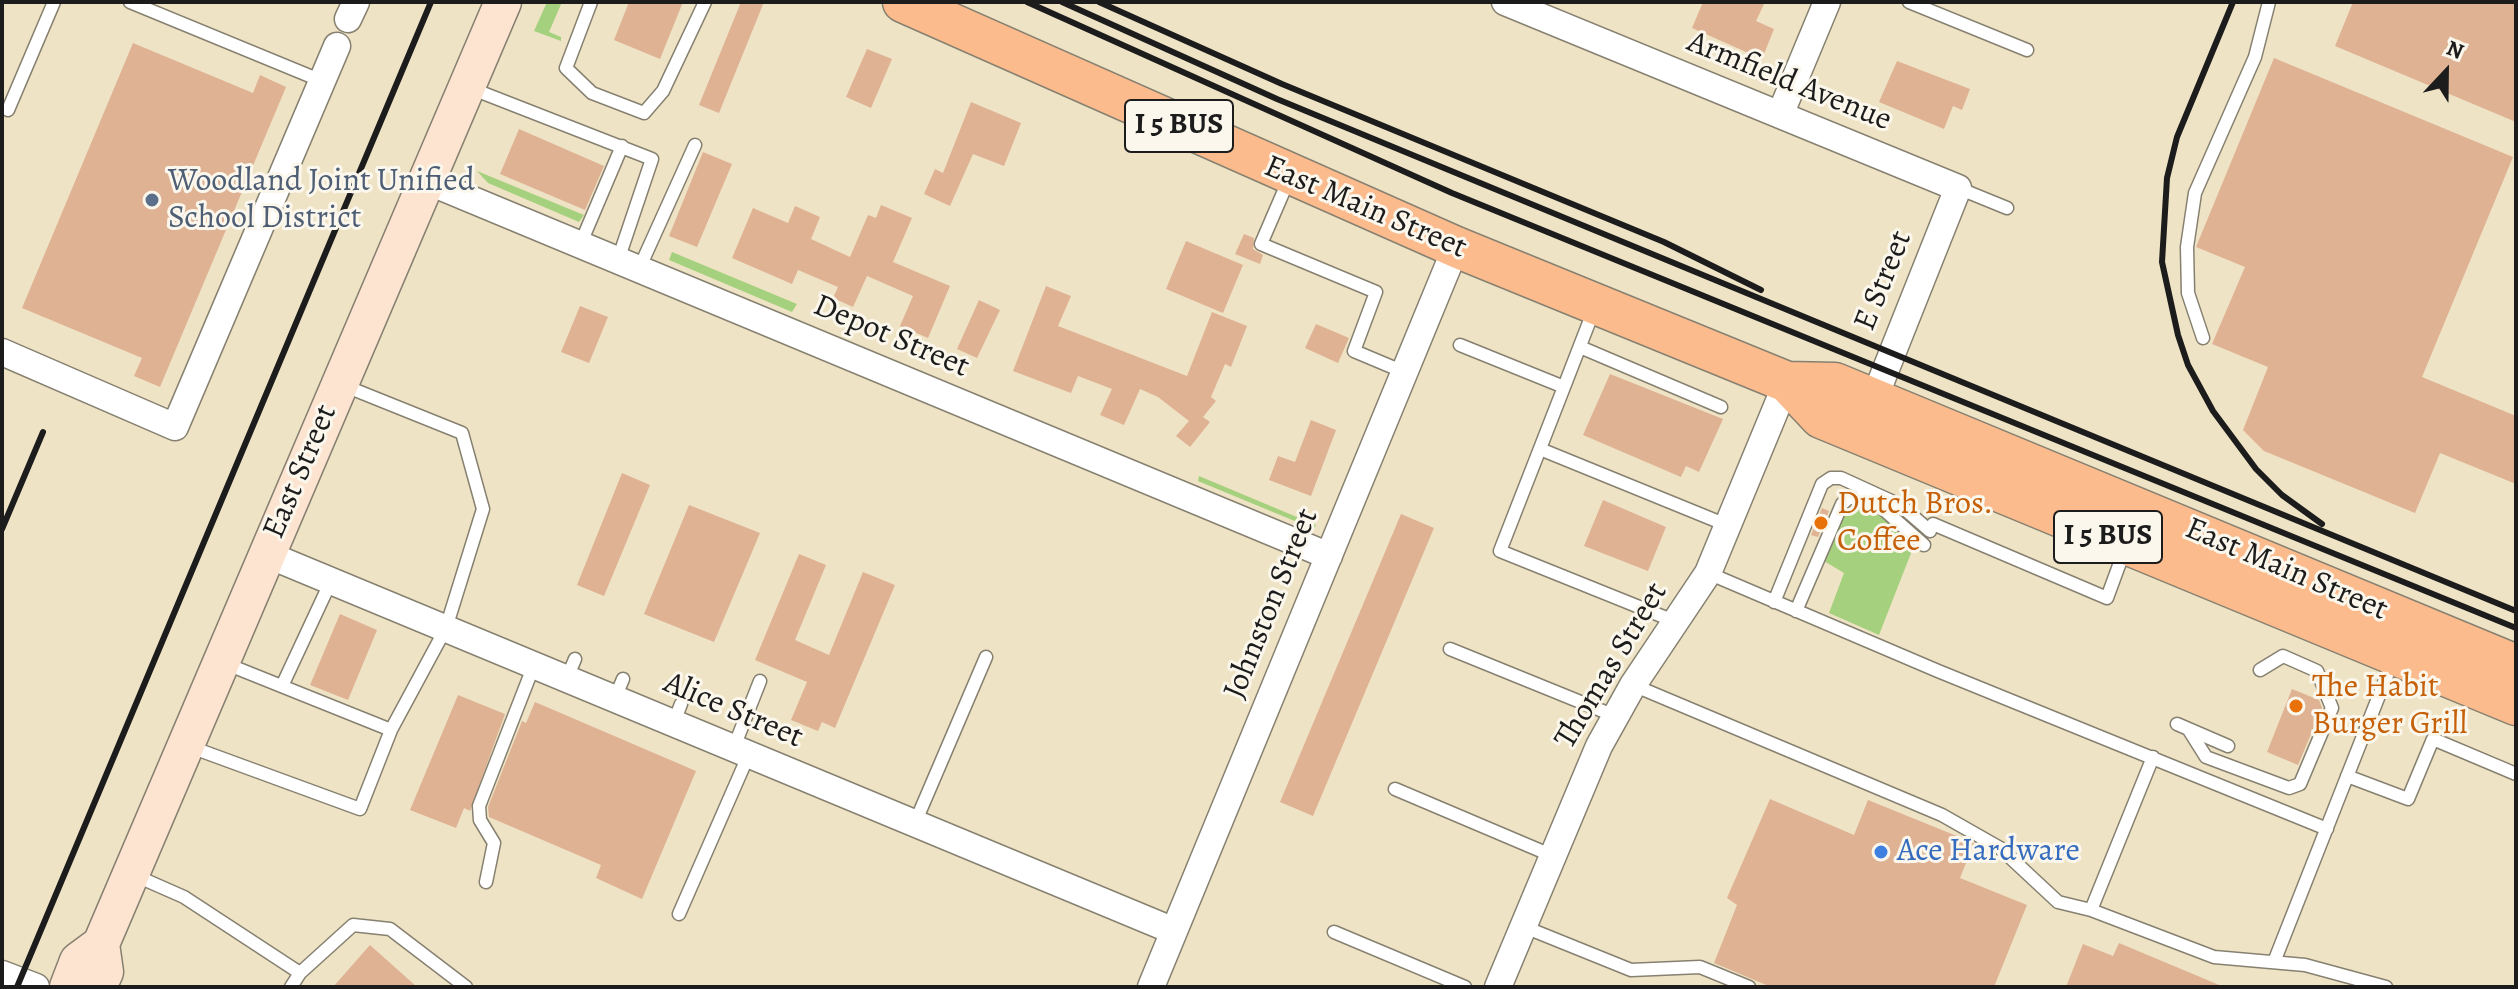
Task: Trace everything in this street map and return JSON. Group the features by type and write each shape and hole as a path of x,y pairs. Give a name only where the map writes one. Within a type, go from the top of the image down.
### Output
{"main road":[{"name":"East Street","path":"68,987 78,961 101,944 503,2"},
{"name":"East Main Street","path":"903,2 1290,176 1596,305 1787,382 1835,383 1874,399 2402,638 2516,705"},
{"name":"East Main Street","path":"1787,382 1821,418 2127,545 2402,638 2516,665"},
{"name":"East Street","path":"98,987 105,972 101,944"}],"street":[{"name":"Armfield Avenue","path":"1505,2 1958,188"},
{"path":"1780,115 1827,2"},
{"path":"2,352 175,427 337,46"},
{"name":"Depot Street","path":"427,181 1329,556"},
{"name":"E Street","path":"1874,399 1958,188"},
{"name":"Johnston Street","path":"1151,987 1456,247"},
{"name":"Thomas Street","path":"1498,987 1615,716 1708,573 1787,382"},
{"name":"Alice Street","path":"266,554 534,665 571,669 678,713 741,751 1174,931"},
{"path":"2,974 36,987"}],"lane":[{"path":"8,110 54,2"},
{"path":"130,2 322,81"},
{"path":"591,2 566,68 592,93 644,113 663,91 705,2"},
{"path":"1909,2 2027,50"},
{"path":"2203,338 2188,293 2187,247 2195,193 2255,57 2269,2"},
{"path":"467,87 649,157 654,164 629,265"},
{"path":"629,265 695,145"},
{"path":"580,245 622,146"},
{"path":"1290,176 1261,244 1376,292 1354,351 1405,372"},
{"path":"1958,188 2007,208"},
{"path":"1596,305 1500,551 1674,621"},
{"path":"1460,345 1564,387"},
{"path":"1580,347 1721,407"},
{"path":"185,745 360,809 391,730 446,628 483,509 462,433 338,383"},
{"path":"1540,449 1729,526"},
{"path":"1774,602 1822,484 1831,478 1841,478 1900,505 1931,527 2107,598 2127,545"},
{"path":"1796,611 1842,504 1849,498 1882,508 1924,545"},
{"path":"1708,573 2327,829"},
{"path":"282,686 331,581"},
{"path":"2274,962 2402,638"},
{"path":"1450,649 1615,716"},
{"path":"2228,746 2183,727 2206,757 2289,788 2300,784 2332,708 2317,671 2283,656 2260,670"},
{"path":"915,823 986,657"},
{"path":"221,662 391,730"},
{"path":"486,882 494,843 480,820 479,806 534,665"},
{"path":"679,914 741,751 760,681"},
{"path":"1633,685 1942,815 2000,848 2058,902 2091,910 2214,957 2305,965 2386,987"},
{"path":"2347,776 2408,799 2433,739 2516,774"},
{"path":"2091,910 2153,757"},
{"path":"1395,789 1553,856"},
{"path":"131,873 184,897 300,973"},
{"path":"291,987 300,973 353,925 390,929 466,987"},
{"path":"1522,926 1631,970 1700,967 1749,987"},
{"path":"1334,932 1465,987"}],"green space":[{"path":"547,2 562,2 549,32 561,37 561,41 534,31"},
{"path":"477,171 584,215 579,222 488,183"},
{"path":"672,252 797,304 792,312 669,260"},
{"path":"1199,476 1316,525 1314,529 1198,481"},
{"path":"1852,506 1877,513 1915,543 1879,635 1829,613 1844,573 1824,561 1844,514"}],"building":[{"path":"629,2 683,2 660,59 614,40"},
{"path":"741,2 764,2 719,113 699,105"},
{"path":"1703,2 1765,2 1756,21 1774,29 1762,59 1692,28"},
{"path":"2353,2 2516,2 2516,122 2335,46"},
{"name":"Woodland Joint Unified School District","path":"133,43 253,93 260,75 286,87 160,387 134,376 142,358 22,308"},
{"path":"867,49 892,59 871,108 846,97"},
{"path":"2274,58 2513,157 2422,377 2516,416 2516,484 2440,453 2415,513 2264,451 2243,430 2268,367 2212,344 2245,267 2196,247"},
{"path":"1897,61 1970,89 1962,110 1953,106 1944,129 1879,102"},
{"path":"971,102 1021,123 1004,166 973,154 950,206 924,194 935,169 943,173"},
{"path":"519,129 604,166 585,210 500,174"},
{"path":"703,152 732,164 697,247 669,236"},
{"path":"881,205 912,218 893,262 950,286 928,338 900,326 913,296 867,276 853,307 833,298 838,287 798,270 792,284 732,258 753,208 788,223 795,206 820,217 811,239 850,257 868,215 876,218"},
{"path":"1244,234 1254,238 1253,249 1263,255 1260,264 1235,254"},
{"path":"1186,241 1243,265 1223,313 1166,289"},
{"path":"1046,286 1071,296 1058,326 1187,376 1212,312 1247,326 1231,367 1225,364 1211,397 1216,401 1203,417 1210,422 1190,447 1176,436 1189,421 1158,397 1140,389 1124,425 1100,415 1112,389 1078,376 1071,393 1013,371"},
{"path":"979,300 1000,310 977,358 957,349"},
{"path":"580,306 608,317 589,363 561,352"},
{"path":"1316,324 1349,338 1338,363 1305,348"},
{"path":"1610,374 1723,419 1699,472 1686,466 1681,477 1583,435"},
{"path":"1311,420 1336,430 1311,496 1269,480 1278,456 1295,462"},
{"path":"622,473 650,485 604,596 577,585"},
{"path":"1603,500 1666,527 1648,571 1584,546"},
{"path":"689,505 760,533 714,642 644,614"},
{"path":"1822,508 1829,511 1818,537 1811,535"},
{"path":"1401,514 1434,528 1313,816 1280,802"},
{"path":"799,554 826,565 795,640 829,655 863,572 895,585 835,728 822,722 818,731 791,720 807,682 755,660"},
{"path":"340,614 377,630 348,700 310,685"},
{"path":"2292,689 2319,700 2322,708 2298,765 2267,752"},
{"path":"458,695 505,714 470,811 464,808 456,828 410,810"},
{"path":"535,702 696,771 642,899 596,878 601,865 489,817 488,807 522,721 526,723"},
{"path":"1770,799 1854,835 1868,800 1974,843 1960,878 2027,905 1994,987 1771,987 1714,963 1737,905 1727,898"},
{"path":"2119,943 2224,987 2066,987 2083,944 2113,956"},
{"path":"370,945 417,987 333,987"}],"railway":[{"path":"17,987 431,2"},
{"path":"1027,2 1452,193 2516,628"},
{"path":"1062,2 1277,99 2516,611"},
{"path":"1099,2 1282,84 1664,242 1761,290"},
{"path":"2233,2 2177,137 2167,178 2162,262 2188,365 2213,411 2256,469 2282,495 2322,524"},
{"path":"2,529 43,432"}],"place":[{"name":"Woodland Joint Unified School District","path":"152,200"},
{"name":"Dutch Bros. Coffee","path":"1821,523"},
{"name":"The Habit Burger Grill","path":"2296,706"},
{"name":"Ace Hardware","path":"1881,852"}]}
